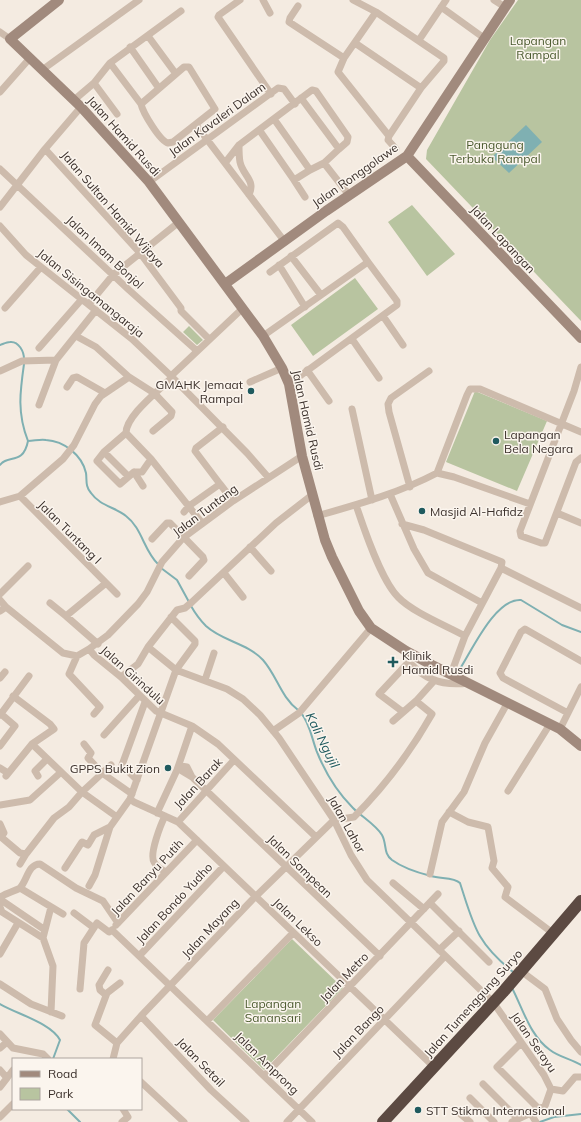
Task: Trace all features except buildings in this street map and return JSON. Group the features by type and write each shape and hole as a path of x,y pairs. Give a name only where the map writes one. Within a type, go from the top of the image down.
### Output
{"highway":[{"name":"Jalan Tumenggung Suryo","path":"383,1122 521,971 581,901"}],"street":[{"path":"0,32 10,39 59,0"},
{"path":"42,70 139,0"},
{"path":"240,0 219,15 218,18 271,94"},
{"path":"263,0 270,13"},
{"path":"353,0 376,12 444,58 421,88 389,136 388,140 396,150"},
{"path":"419,40 446,0"},
{"path":"494,0 508,4"},
{"name":"Jalan Ronggolawe","path":"225,284 349,195 407,156 508,4"},
{"path":"298,6 289,22 344,58"},
{"path":"441,7 484,38"},
{"path":"0,207 45,149 77,104 110,63 181,11"},
{"path":"376,12 344,58 338,70 339,74 389,136"},
{"path":"148,36 176,74"},
{"name":"Jalan Hamid Rusdi","path":"10,39 77,104 149,182 243,308 282,368 289,384 302,456 317,516 332,557 359,611 371,628 422,659 560,729 581,746"},
{"path":"355,43 421,88"},
{"path":"130,47 158,87"},
{"path":"0,92 30,58"},
{"path":"110,63 141,104 145,114 165,142 173,142 213,111 214,106 189,67 184,67 158,87 141,104"},
{"path":"94,83 117,114"},
{"name":"Jalan Kavaleri Dalam","path":"149,182 208,141 278,88 282,88 295,104"},
{"path":"225,163 239,145 260,131 311,90 316,91 348,137 347,142 324,163 294,180"},
{"path":"301,98 339,149"},
{"path":"274,119 310,170"},
{"path":"196,125 285,242"},
{"path":"260,131 305,197"},
{"path":"239,145 240,163 252,181 249,195"},
{"name":"Jalan Sultan Hamid Wijaya","path":"45,149 140,253 181,308 181,311 209,339"},
{"name":"Jalan Lapangan","path":"407,156 581,338"},
{"path":"324,163 349,195"},
{"name":"Jalan Imam Bonjol","path":"0,169 113,275 196,350"},
{"path":"90,304 113,275 179,222"},
{"path":"270,272 338,224 343,227 398,304 289,384"},
{"name":"Jalan Sisingamangaraja","path":"0,226 19,248 82,300 90,304 172,376 268,477"},
{"path":"291,256 321,295"},
{"path":"262,336 368,262"},
{"path":"279,265 305,307"},
{"path":"5,308 41,267"},
{"path":"39,348 82,300"},
{"path":"151,459 142,472 131,474 120,484 97,461 104,452 126,432 128,422 154,393 196,350 243,308"},
{"path":"39,405 56,360 96,310"},
{"path":"383,316 403,345"},
{"path":"76,336 96,346 129,377 154,393 172,414 153,431"},
{"path":"352,339 379,378"},
{"path":"0,371 25,361 45,359 56,360"},
{"path":"581,367 519,534 528,539 545,543 576,462 581,458"},
{"path":"250,382 282,368"},
{"path":"307,370 329,401"},
{"path":"410,487 388,412 388,404 391,398 429,371"},
{"path":"67,387 73,378 76,377 105,393"},
{"path":"0,502 20,496 63,459 74,445 95,404 105,393 129,377"},
{"path":"437,473 470,389 480,388 581,432"},
{"path":"352,409 372,500"},
{"path":"223,428 196,448 195,451 233,501"},
{"path":"126,432 151,459 187,509 202,523"},
{"path":"104,452 143,486"},
{"name":"Jalan Tuntang","path":"89,649 98,644 138,604 147,592 162,562 184,538 233,501 302,456"},
{"path":"317,516 410,487 437,473 454,477 530,504"},
{"path":"187,509 220,484"},
{"path":"390,494 414,549 428,573 482,603"},
{"path":"121,676 138,664 148,647 178,609 185,608 276,523 312,495"},
{"name":"Jalan Tuntang I","path":"20,496 117,594"},
{"path":"356,505 376,558 398,597 408,605 465,636"},
{"path":"557,513 581,523"},
{"path":"152,539 168,523 184,538 204,558 189,576"},
{"path":"402,524 502,562 501,568 465,636 451,674"},
{"path":"250,547 271,571"},
{"path":"0,594 28,566"},
{"path":"501,568 581,608"},
{"path":"224,573 243,597"},
{"path":"66,616 106,583"},
{"path":"0,600 3,609 63,653 77,656 69,674 100,707 94,714"},
{"path":"50,603 98,644"},
{"path":"89,886 95,875 110,827 131,796 176,670 196,642 171,617"},
{"path":"273,731 301,711 371,628"},
{"path":"568,713 503,678 500,673 521,632 525,629 581,661"},
{"path":"148,647 176,670"},
{"name":"Jalan Girindulu","path":"77,656 89,649 100,660 121,676 145,702 160,714 192,726 212,739 315,836"},
{"path":"205,680 214,653"},
{"path":"403,712 379,694 422,659"},
{"path":"412,666 422,675 434,681 457,685 470,683"},
{"name":"Jalan Lahor","path":"176,670 227,689 243,699 273,731 334,820 351,855 367,880 493,1002"},
{"path":"0,678 6,672"},
{"path":"0,746 15,726 1,714 29,676"},
{"path":"393,721 416,701 434,681"},
{"path":"560,729 581,687"},
{"path":"0,768 7,775 32,744 50,733 54,727 13,696"},
{"path":"104,735 139,696"},
{"path":"334,820 354,817 401,762 418,738 432,714 416,701"},
{"path":"137,780 122,765 145,702"},
{"path":"430,874 442,822 464,792 485,743 508,702"},
{"path":"508,791 550,724"},
{"path":"157,812 180,765 192,726"},
{"path":"32,744 60,773 82,792 117,817"},
{"path":"84,744 91,753 88,758 102,773 131,796"},
{"path":"38,776 34,771 47,759"},
{"name":"Jalan Barak","path":"178,822 234,760"},
{"path":"20,864 54,818 68,807 111,765"},
{"name":"Jalan Sampean","path":"180,765 187,767 192,777 380,956"},
{"path":"0,805 30,800 60,773"},
{"name":"Jalan Lekso","path":"131,796 140,805 178,822 434,1067"},
{"path":"449,812 468,822 488,827 494,861 492,868 508,887 505,897 554,934"},
{"path":"165,816 158,831 152,858 155,864 166,872"},
{"name":"Jalan Mayang","path":"112,1058 117,1043 141,1016 315,836 334,820"},
{"path":"0,824 4,833 1,837 20,854 26,854"},
{"path":"65,868 82,842 88,845 94,835 110,827"},
{"name":"Jalan Banyu Putih","path":"112,930 197,840"},
{"path":"1,900 20,888 31,869 40,864 76,888 103,901 118,923"},
{"name":"Jalan Bondo Yudho","path":"140,955 224,866"},
{"path":"393,883 424,909"},
{"path":"20,888 63,914"},
{"name":"Jalan Metro","path":"265,1075 411,924 438,894"},
{"path":"1,900 2,912 42,938 53,966 51,1012"},
{"path":"1,900 45,930"},
{"path":"430,903 489,962"},
{"path":"42,938 51,907"},
{"path":"74,913 94,928"},
{"path":"0,954 18,923"},
{"path":"80,989 84,944 99,923 109,931 112,930"},
{"name":"Jalan Amprong","path":"112,930 140,955 170,986 265,1075 312,1122"},
{"path":"439,950 459,931"},
{"path":"207,1021 293,933"},
{"name":"Jalan Bango","path":"288,1122 445,956"},
{"path":"106,995 100,990 99,985 108,970"},
{"path":"521,971 545,989 558,1019 568,1036 581,1052"},
{"path":"117,1043 95,1025 106,995 120,983"},
{"path":"0,984 31,1004 62,1016"},
{"name":"Jalan Serayu","path":"493,1002 544,1075 551,1089 548,1103 540,1110"},
{"name":"Jalan Setail","path":"141,1016 211,1090 246,1122"},
{"path":"0,1034 13,1048 43,1054 47,1058"},
{"path":"0,1048 7,1042"},
{"path":"483,1084 515,1121 540,1110 497,1067 521,1044"},
{"path":"0,1070 7,1078"},
{"path":"0,1087 12,1071"},
{"path":"551,1089 563,1091 575,1077 581,1077"},
{"path":"142,1083 184,1122"},
{"path":"470,1098 494,1122"},
{"path":"0,1116 12,1105"},
{"path":"122,1122 130,1119 124,1110"},
{"path":"457,1111 470,1122"},
{"path":"531,1114 536,1121"}],"green space":[{"name":"Panggung Terbuka Rampal","path":"518,0 581,0 581,321 426,159 427,150 490,40"},
{"path":"412,205 455,254 427,276 388,222"},
{"path":"355,278 378,309 313,356 291,325"},
{"path":"189,326 203,340 197,345 183,332"},
{"name":"Lapangan Bela Negara","path":"475,391 547,421 517,491 446,462"},
{"name":"Lapangan Sanansari","path":"292,939 343,988 264,1070 213,1020"}],"water":[{"path":"526,125 542,142 509,173 492,157"}],"waterway":[{"name":"Kali Ngujil","path":"0,345 9,342 16,343 22,350 24,359"},
{"name":"Kali Ngujil","path":"24,364 20,402 22,421 28,441 53,441 66,446 71,450 81,460 84,466 87,485 91,493 103,504 122,513 131,521 136,527 149,553 158,564"},
{"path":"0,465 7,460 19,457 23,454 28,441"},
{"name":"Kali Ngujil","path":"161,568 177,580 189,602"},
{"path":"461,667 494,615 503,607 512,602 521,600 562,625 581,632"},
{"name":"Kali Ngujil","path":"191,606 206,626 212,631 257,654 268,666 287,699 298,710"},
{"name":"Kali Ngujil","path":"301,713 309,727 320,760 332,782 353,808 373,824 379,831 382,835 389,857 396,863 411,870 435,877 451,879 460,883 473,922 478,932 491,951 513,972"},
{"name":"Kali Ngujil","path":"512,988 532,1030 543,1044 561,1056 581,1065"},
{"path":"0,1004 33,1019 56,1034 60,1040 53,1058"},
{"path":"68,1110 80,1122"},
{"name":"Kali Ngujil","path":"540,1122 554,1117 581,1114"}],"place":[{"name":"GMAHK Jemaat Rampal","path":"251,391"},
{"name":"Lapangan Bela Negara","path":"496,441"},
{"name":"Masjid Al-Hafidz","path":"422,511"},
{"name":"Klinik Hamid Rusdi","path":"393,662"},
{"name":"GPPS Bukit Zion","path":"168,768"},
{"name":"STT Stikma Internasional","path":"418,1110"}],"park label":[{"name":"Lapangan Rampal","path":"538,47"}]}
